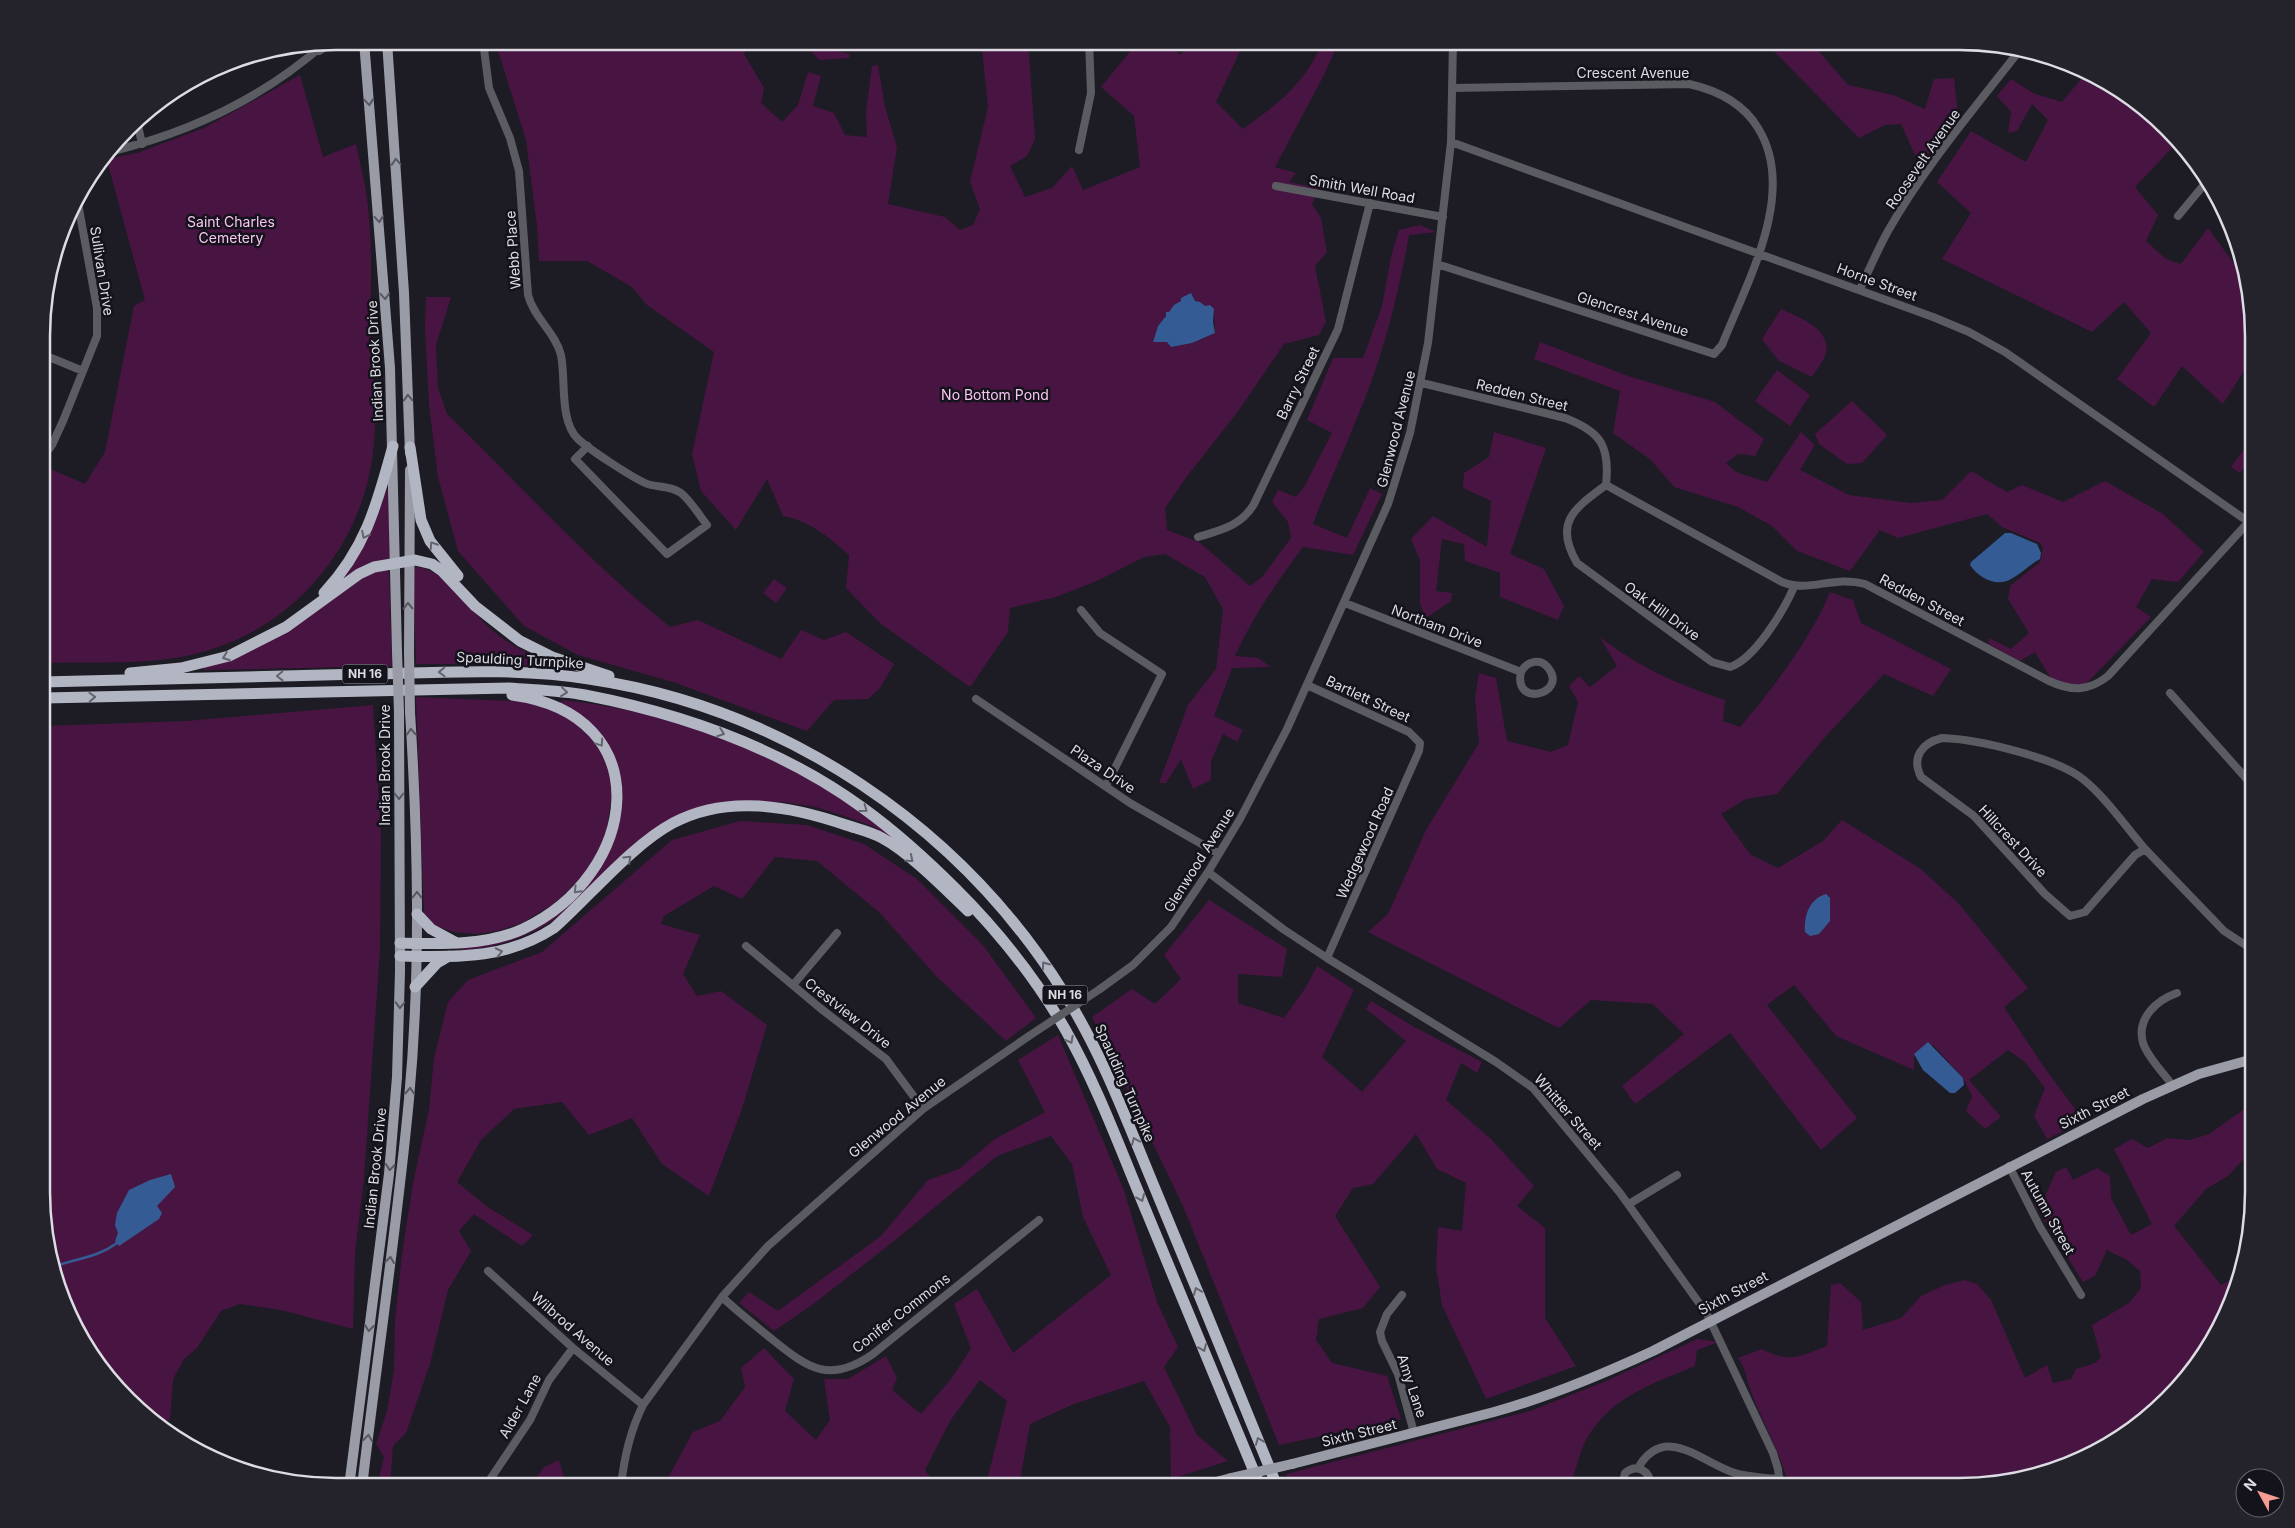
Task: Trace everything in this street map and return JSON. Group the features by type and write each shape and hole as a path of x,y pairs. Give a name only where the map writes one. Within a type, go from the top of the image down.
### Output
{"highway":[{"path":"314,606 346,566 364,537 377,506 393,446"},
{"path":"410,447 422,525 436,550 480,601 483,612"},
{"path":"99,680 126,673 182,668 229,656 271,636 359,574 374,567 408,561 425,561 438,567 474,606 514,637 559,660 609,676 630,687"},
{"name":"Spaulding Turnpike","path":"50,682 493,671 588,678 695,704 799,747 840,770 893,806 938,843 978,882 1015,924 1064,992 1098,1054 1274,1478"},
{"path":"400,943 457,943 487,939 523,929 547,915 569,898 597,866 615,822 618,800 616,778 609,758 598,740 576,717 558,706 538,699 463,688"},
{"name":"Spaulding Turnpike","path":"50,698 463,688 509,688 584,694 676,718 750,745 798,768 860,806 913,848 993,928 1049,1003 1086,1072 1122,1153 1257,1478"},
{"path":"400,956 450,956 497,953 535,940 560,922 645,843 674,823 695,814 714,809 762,805 804,812 880,838 924,872 974,917 993,928"},
{"path":"417,914 431,929 457,943"},
{"path":"415,987 434,966 450,956"}],"main road":[{"name":"Indian Brook Drive","path":"350,1478 392,1147 399,1040 400,956 399,712 393,446 388,327 365,50"},
{"name":"Indian Brook Drive","path":"363,1478 409,1098 417,956 416,836 409,652 410,447 404,293 389,50"},
{"name":"Sixth Street","path":"1231,1478 1527,1403 1579,1384 1652,1351 2009,1166 2172,1085 2216,1068 2245,1061"}],"street":[{"name":"Webb Place","path":"483,50 489,88 510,138 519,171 527,286 530,304 557,345 562,360 569,425 578,438 588,446 644,483 680,492 707,525 667,554 575,459 588,446"},
{"path":"1079,150 1092,93 1090,50"},
{"name":"Glenwood Avenue","path":"622,1478 628,1444 634,1423 643,1404 722,1298 768,1246 854,1168 923,1110 1133,965 1160,940 1219,854 1258,786 1307,685 1395,487 1422,382 1438,264 1451,142 1453,50"},
{"path":"307,58 315,51"},
{"path":"118,151 142,144 210,118 264,87 319,51"},
{"name":"Roosevelt Avenue","path":"1860,289 1902,208 1960,126 2016,55"},
{"name":"Crescent Avenue","path":"1453,88 1689,84 1706,87 1724,96 1740,107 1753,120 1763,136 1770,154 1774,172 1772,207 1759,252"},
{"path":"139,129 142,144"},
{"name":"Horne Street","path":"1451,142 1759,252 1961,328 1998,348 2245,516"},
{"name":"Smith Well Road","path":"1276,186 1442,217"},
{"path":"2178,216 2203,186"},
{"name":"Barry Street","path":"1198,537 1235,524 1249,512 1254,504 1338,329 1370,204"},
{"name":"Sullivan Drive","path":"50,448 60,429 92,353 98,326 95,290 79,209"},
{"name":"Glencrest Avenue","path":"1438,264 1714,354 1722,345 1759,252"},
{"path":"50,357 83,371"},
{"name":"Redden Street","path":"1422,382 1565,418 1582,425 1597,435 1606,450 1608,469 1606,485"},
{"path":"1606,485 1794,587"},
{"name":"Oak Hill Drive","path":"1606,485 1579,505 1569,520 1567,538 1573,556 1583,569 1712,662 1730,667 1746,659 1787,603 1794,587"},
{"name":"Redden Street","path":"1794,587 1837,580 1864,584 2049,681 2065,688 2084,688 2101,682 2126,658 2245,529"},
{"name":"Northam Drive","path":"1345,603 1520,672"},
{"path":"1081,610 1100,633 1162,674 1106,786"},
{"path":"1533,662 1544,663 1551,671 1552,682 1546,691 1531,694 1522,687 1519,677 1520,672 1533,662"},
{"name":"Bartlett Street","path":"1307,685 1400,728 1416,738"},
{"path":"2170,693 2245,777"},
{"name":"Plaza Drive","path":"976,699 1161,822 1219,854"},
{"name":"Wedgewood Road","path":"1327,958 1419,751 1420,743 1416,738"},
{"name":"Hillcrest Drive","path":"2145,849 2135,855 2085,912 2077,916 2070,916 2045,894 1974,816 1921,777 1917,769 1919,751 1933,740 1955,738 1986,744 2063,767 2086,782 2191,900 2224,931 2245,945"},
{"name":"Whittier Street","path":"1208,872 1283,929 1327,958 1520,1076 1545,1101 1629,1204 1682,1276 1711,1320 1769,1445 1779,1478"},
{"path":"793,985 837,933"},
{"name":"Crestview Drive","path":"746,946 886,1059 923,1110"},
{"path":"2172,1085 2147,1050 2143,1042 2142,1031 2145,1020 2153,1006 2165,997 2177,992"},
{"name":"Autumn Street","path":"2009,1166 2040,1227 2081,1295"},
{"path":"1629,1204 1677,1175"},
{"name":"Conifer Commons","path":"722,1298 802,1363 818,1370 844,1369 872,1354 1039,1220"},
{"name":"Wilbrod Avenue","path":"488,1271 573,1348 643,1404"},
{"name":"Amy Lane","path":"1402,1295 1388,1314 1380,1332 1382,1341 1398,1374 1414,1433"},
{"name":"Alder Lane","path":"490,1478 530,1420 549,1380 573,1348"},
{"path":"1624,1478 1625,1473 1638,1468 1649,1454 1665,1448 1675,1447 1692,1451 1735,1473 1758,1478"},
{"path":"1638,1468 1646,1473 1649,1478"}],"green space":[{"name":"No Bottom Pond","path":"498,50 746,50 744,54 764,88 761,103 782,122 798,105 808,72 821,76 813,106 834,113 845,135 867,137 866,111 872,66 878,65 885,107 897,147 888,204 945,217 960,230 973,225 980,209 970,182 988,107 982,50 1029,50 1035,139 1027,156 1010,166 1025,197 1052,188 1072,166 1083,190 1140,167 1134,116 1101,87 1131,50 1176,50 1180,55 1184,50 1241,50 1216,102 1243,129 1290,91 1308,70 1319,50 1335,50 1324,75 1275,167 1296,173 1289,182 1319,188 1312,204 1321,218 1327,252 1315,266 1326,322 1319,335 1284,344 1239,410 1188,475 1165,508 1167,530 1199,542 1250,586 1262,577 1291,538 1288,522 1272,502 1278,490 1296,497 1304,487 1332,433 1307,420 1333,358 1363,358 1382,306 1391,257 1399,230 1420,225 1436,232 1409,235 1400,282 1382,351 1366,396 1313,524 1347,538 1370,488 1382,494 1353,555 1303,547 1275,586 1235,656 1258,658 1271,667 1232,668 1214,716 1243,730 1237,742 1223,734 1211,761 1211,780 1193,789 1181,759 1166,783 1159,783 1188,705 1216,669 1223,609 1205,577 1165,554 1144,557 1099,580 1056,597 1010,608 1008,632 970,687 881,624 846,588 849,555 826,536 810,526 793,518 783,516 767,479 736,530 701,491 692,454 714,352 647,305 632,287 587,261 539,261 537,226 526,140","holes":["1191,293 1195,302 1214,309 1215,333 1192,343 1171,347 1167,342 1153,341 1158,326 1169,312"]},
{"path":"811,50 831,50 850,54 849,58 819,60"},
{"path":"1773,50 1818,50 1848,85 1893,95 1925,109 1934,79 1954,78 1958,115 1920,166 1901,124 1885,125 1859,138"},
{"name":"Saint Charles Cemetery","path":"300,75 323,157 356,144 370,222 371,331 375,422 373,452 367,486 356,518 340,548 320,575 297,600 270,621 241,638 209,650 168,659 127,662 50,663 50,469 85,484 105,452 134,306 145,300 108,164 111,159 117,157 137,153 204,128"},
{"path":"2082,77 2133,109 2173,146 2135,187 2158,215 2146,241 2166,259 2181,264 2208,228 2236,265 2243,298 2245,372 2223,404 2182,366 2154,407 2117,379 2151,333 2124,302 2092,332 1942,259 1971,213 1937,182 1971,131 2026,162 2048,120 2032,104 2017,131 2008,133 2011,112 1997,96 2011,79 2035,94 2062,102"},
{"path":"426,297 451,297 436,345 438,388 447,414 584,550 640,602 670,627 698,620 781,659 801,630 824,640 846,632 894,664 880,688 868,699 834,700 807,731 676,683 578,655 524,626 458,551 438,477 429,405 425,328"},
{"path":"1781,309 1812,325 1823,337 1826,344 1826,353 1812,377 1779,361 1762,339"},
{"path":"1540,342 1628,376 1715,402 1764,439 1755,456 1738,454 1726,463 1736,472 1767,482 1801,432 1815,445 1800,470 1849,495 1911,503 1942,500 1971,471 2007,492 2022,485 2063,502 2105,481 2163,514 2204,552 2178,582 2152,579 2136,607 2151,617 2086,684 2064,687 2050,677 2035,652 2020,661 1988,644 1989,638 2011,649 2029,633 2008,599 2010,586 2040,562 2043,548 2040,543 2002,527 1987,514 1898,538 1880,530 1850,571 1797,551 1772,526 1738,507 1674,487 1651,460 1613,433 1620,391 1534,359"},
{"path":"1777,370 1810,395 1790,426 1755,401"},
{"path":"1852,401 1887,435 1862,463 1847,464 1819,444 1815,434"},
{"path":"1494,432 1546,448 1510,554 1544,569 1564,606 1558,620 1500,597 1500,573 1465,561 1464,544 1442,539 1436,591 1452,593 1451,601 1426,618 1420,604 1420,560 1411,539 1433,516 1487,547 1491,501 1463,488 1464,473 1489,457"},
{"path":"2245,448 2245,466 2240,473 2231,467"},
{"path":"386,490 388,490 390,558 369,563 345,579 343,577 363,546 373,525"},
{"path":"413,567 425,569 436,574 493,631 522,650 555,663 554,667 501,664 416,664"},
{"path":"387,569 389,573 392,666 204,670 204,667 217,664 366,574"},
{"path":"774,579 787,588 776,603 763,593"},
{"path":"1830,592 1853,600 1861,623 1951,669 1933,696 1884,674 1826,736 1777,794 1746,799 1721,814 1750,854 1778,868 1823,841 1842,820 1921,869 1959,904 2028,988 2004,1007 2044,1067 2084,1121 2047,1139 2034,1116 2045,1088 2025,1062 2008,1050 1969,1080 2001,1117 1985,1129 1966,1111 1972,1096 1963,1078 1933,1045 1914,1054 1914,1070 1836,1036 1794,985 1767,1005 1857,1118 1821,1150 1730,1033 1635,1104 1622,1086 1684,1034 1653,1004 1591,1000 1559,1028 1368,932 1388,914 1426,830 1479,743 1475,699 1479,673 1496,678 1507,741 1551,752 1568,745 1578,702 1569,686 1579,676 1590,687 1617,666 1600,637 1644,666 1691,688 1725,700 1723,721 1740,727 1765,697 1802,645"},
{"path":"416,697 535,702 580,724 605,758 613,789 605,839 583,876 555,903 522,923 497,931 476,934 455,932 435,926 424,914"},
{"path":"562,700 623,709 684,725 713,735 771,759 811,780 894,836 892,838 872,826 816,807 783,802 744,803 691,813 551,922 508,942 462,950 462,947 509,938 591,878 620,786 585,720 561,703"},
{"path":"373,705 381,835 380,949 364,1178 355,1253 353,1329 281,1310 240,1304 221,1311 197,1348 184,1359 173,1379 170,1419 167,1423 147,1407 121,1381 98,1351 79,1319 65,1284 55,1248 50,1192 50,726 186,721"},
{"path":"740,821 807,825 864,844 917,879 982,944 1036,1018 1006,1041 937,977 880,913 817,861 775,857 742,899 714,886 664,916 661,924 700,935 683,974 697,996 721,991 767,1025 742,1109 709,1196 662,1164 632,1118 589,1135 562,1102 514,1109 481,1140 457,1182 486,1206 533,1235 522,1246 474,1214 459,1231 471,1251 448,1290 430,1364 406,1433 393,1446 391,1478 379,1478 384,1457 376,1444 387,1411 394,1370 395,1320 402,1254 413,1183 429,1109 434,1058 448,1002 468,980 542,952 672,840"},
{"path":"1209,900 1287,949 1282,977 1238,974 1238,1003 1284,1018 1306,987 1317,966 1354,990 1322,1057 1362,1092 1406,1041 1366,1009 1371,1001 1416,1028 1482,1062 1477,1073 1461,1063 1446,1100 1491,1139 1534,1186 1517,1206 1545,1228 1545,1318 1576,1366 1486,1399 1442,1305 1436,1267 1438,1227 1462,1231 1466,1183 1437,1169 1416,1134 1373,1184 1353,1188 1335,1216 1380,1287 1363,1308 1319,1319 1316,1340 1332,1363 1387,1376 1401,1419 1279,1445 1183,1206 1092,1017 1132,989 1155,1004 1181,979 1164,955"},
{"path":"1058,1035 1124,1190 1157,1302 1178,1347 1164,1367 1197,1435 1228,1461 1171,1478 1170,1427 1144,1381 1074,1404 1030,1424 1020,1478 988,1478 1007,1401 980,1380 950,1421 925,1470 931,1478 668,1478 693,1432 720,1421 745,1387 741,1368 764,1348 794,1379 785,1411 816,1440 830,1420 824,1379 848,1379 886,1356 897,1378 892,1390 921,1414 951,1379 971,1349 954,1304 977,1289 1013,1353 1111,1275 1083,1217 1072,1164 1051,1136 997,1156 894,1241 812,1305 774,1331 739,1303 749,1292 778,1311 881,1236 928,1180 959,1169 995,1139 1045,1112 1018,1060"},
{"path":"2245,1109 2245,1158 2228,1176 2206,1189 2174,1226 2221,1285 2231,1279 2216,1319 2197,1351 2174,1381 2148,1407 2118,1430 2086,1449 2051,1463 2015,1473 1959,1478 1787,1478 1781,1460 1738,1358 1762,1349 1780,1356 1795,1357 1827,1346 1831,1285 1840,1283 1861,1302 1863,1330 1901,1318 1921,1296 1945,1285 1965,1280 1977,1284 1991,1300 2025,1378 2047,1365 2053,1383 2071,1379 2076,1369 2093,1364 2101,1358 2092,1325 2129,1303 2141,1288 2140,1271 2127,1260 2107,1250 2095,1276 2083,1282 2034,1204 2045,1196 2056,1172 2066,1167 2073,1180 2097,1168 2110,1176 2111,1198 2131,1235 2152,1224 2114,1149 2132,1139 2148,1148 2167,1138 2190,1140 2209,1134"},
{"path":"1697,1339 1718,1342 1697,1350 1695,1366 1631,1395 1604,1416 1583,1446 1573,1478 1288,1478 1286,1474 1530,1411 1604,1382"},
{"path":"559,1460 564,1478 536,1478 544,1467"}],"water":[{"path":"1191,293 1195,301 1205,306 1210,305 1214,309 1213,322 1215,333 1192,343 1171,347 1167,342 1153,342 1158,326 1166,316 1166,312 1169,312 1174,305 1181,301 1181,298"},
{"path":"2005,533 2011,533 2037,544 2041,553 2040,559 2011,579 1994,582 1978,574 1970,565 1971,562"},
{"path":"1826,894 1830,898 1830,921 1819,934 1810,936 1805,932 1807,914 1815,900"},
{"path":"1928,1042 1963,1078 1964,1085 1955,1093 1950,1093 1923,1070 1914,1054"},
{"path":"171,1174 175,1187 157,1206 162,1213 159,1219 119,1246 115,1241 118,1233 115,1225 117,1213 129,1190 150,1180"}],"waterway":[{"path":"60,1265 102,1252 117,1243"}]}
